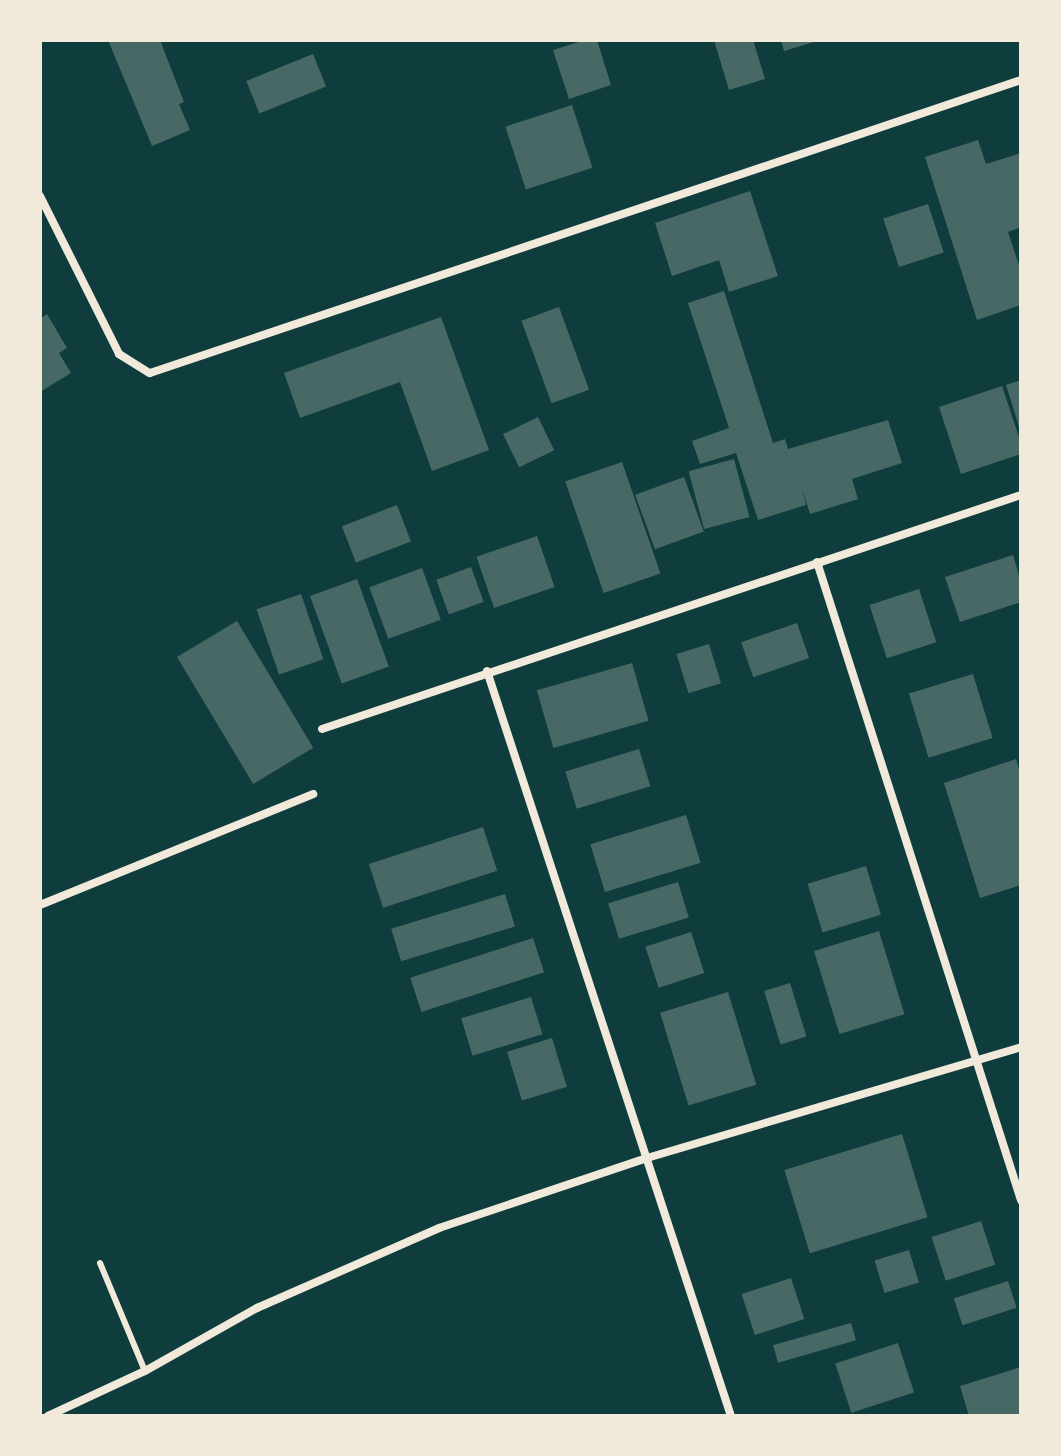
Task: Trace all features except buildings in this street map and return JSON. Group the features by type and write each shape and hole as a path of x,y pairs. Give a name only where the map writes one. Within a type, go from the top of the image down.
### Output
{"street":[{"path":"40,196 119,354 150,373 1021,80"},
{"path":"322,729 487,671 1021,495"},
{"path":"817,562 1021,1200"},
{"path":"487,671 731,1416"},
{"path":"40,905 313,794"},
{"path":"48,1416 145,1371 257,1308 439,1228 647,1158 979,1062 1021,1047"}],"lane":[{"path":"100,1263 145,1371"}]}
